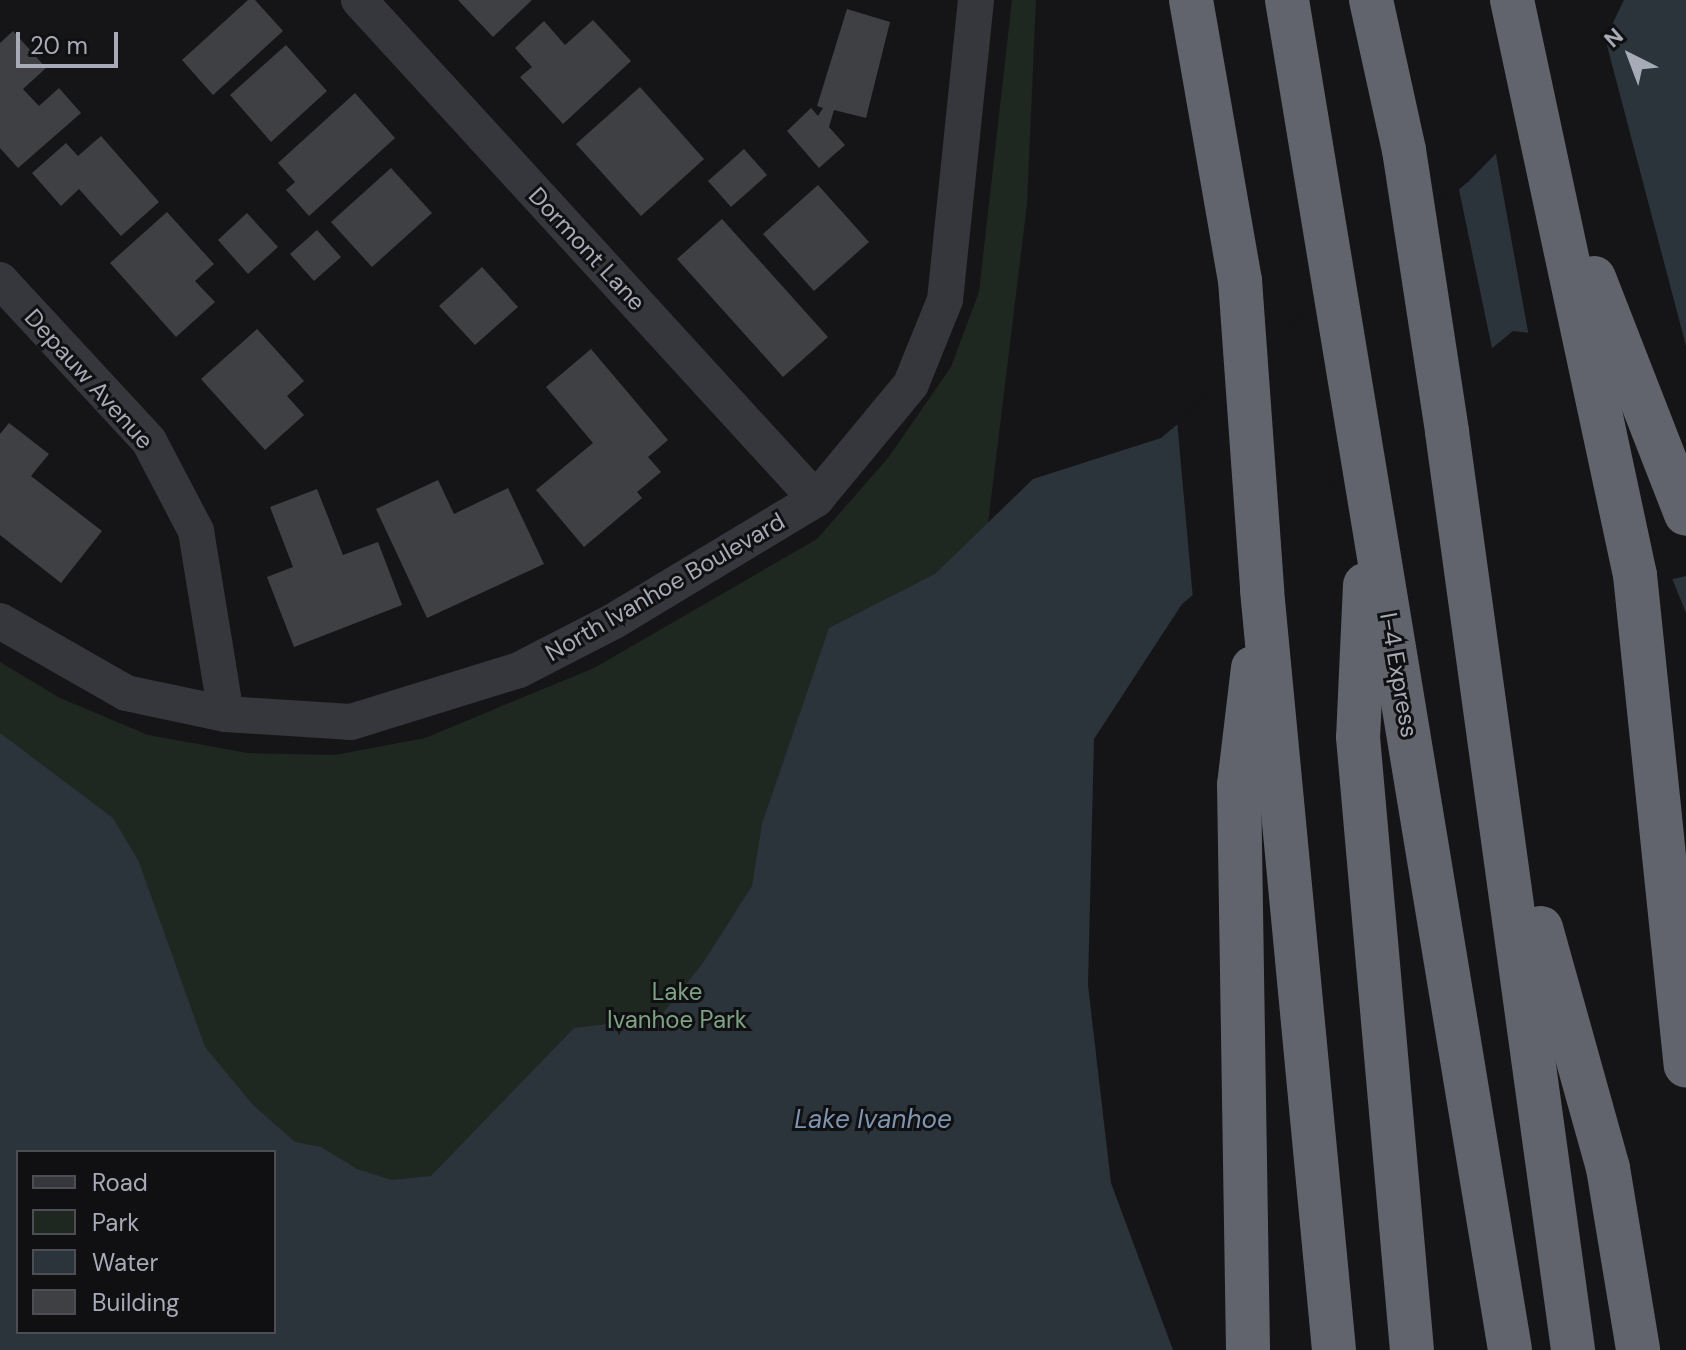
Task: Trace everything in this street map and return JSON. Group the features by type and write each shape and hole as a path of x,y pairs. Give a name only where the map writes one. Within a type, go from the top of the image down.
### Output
{"highway":[{"path":"1191,0 1240,280 1262,590 1334,1350"},
{"name":"I-4 Express","path":"1287,0 1324,209 1510,1350"},
{"path":"1371,0 1404,150 1447,432 1498,775 1573,1350"},
{"path":"1517,18 1635,575 1686,1065"},
{"path":"1548,161 1686,514"},
{"path":"1369,499 1358,737 1412,1350"},
{"path":"1248,1350 1239,785 1262,590"},
{"path":"1498,775 1608,1168 1638,1350"}],"street":[{"name":"Dormont Lane","path":"359,0 816,499"},
{"name":"North Ivanhoe Boulevard","path":"0,621 126,693 226,714 351,722 519,670 614,621 816,499 911,384 945,300 971,4"},
{"name":"Depauw Avenue","path":"0,280 149,441 196,531 226,714"}],"green space":[{"name":"Lake Ivanhoe Park","path":"1012,0 1036,0 1027,204 969,680 1094,1350 0,1350 0,662 60,698 148,735 248,753 335,755 425,738 594,668 817,539 888,458 951,367 979,292"}],"water":[{"name":"Lake Ivanhoe","path":"1624,0 1686,0 1686,613 1613,432 1539,334 1513,331 1182,604 1094,739 1088,985 1111,1183 1173,1350 0,1350 0,733 113,818 139,862 205,1047 253,1105 295,1142 321,1147 357,1169 392,1180 431,1176 574,1028 659,1018 703,963 752,886 762,824 829,628 935,574 1033,479 1161,438 1469,181 1602,45"}],"pier":[{"path":"1604,34 1686,346 1686,576 1669,580 1610,434 1563,366 1537,337 1529,337 1495,149"},
{"path":"1458,185 1493,353 1193,599 1177,420"}],"building":[{"path":"248,0 255,0 283,31 213,95 182,60"},
{"path":"458,0 532,0 493,37"},
{"path":"847,9 890,22 866,118 834,110 829,127 845,145 819,168 787,131 811,108 818,116 823,108 817,106"},
{"path":"593,20 631,61 563,124 520,77 532,67 515,48 544,21 565,45"},
{"path":"13,31 46,68 23,89 39,106 59,88 81,113 18,168 0,148 0,43"},
{"path":"286,45 327,91 271,142 230,95"},
{"path":"640,87 704,159 641,216 576,144"},
{"path":"355,93 395,138 309,216 286,190 295,182 278,163"},
{"path":"101,136 159,202 121,236 79,189 61,206 32,173 66,143 78,156"},
{"path":"744,149 767,175 731,207 708,181"},
{"path":"391,168 432,213 372,267 331,222"},
{"path":"818,185 869,242 814,291 763,234"},
{"path":"167,212 214,264 195,281 215,302 176,337 110,263"},
{"path":"247,213 278,247 248,274 218,240"},
{"path":"722,219 828,337 783,377 677,259"},
{"path":"317,230 341,257 314,281 290,254"},
{"path":"482,267 518,307 475,345 439,306"},
{"path":"257,329 304,381 287,396 304,415 265,450 201,379"},
{"path":"591,349 668,440 648,457 661,472 637,492 642,498 584,547 536,490 593,443 546,387"},
{"path":"9,423 49,454 31,476 102,531 61,583 0,535 0,434"},
{"path":"438,480 454,514 508,488 544,564 427,618 376,509"},
{"path":"317,489 343,555 378,542 402,605 294,647 267,577 293,567 270,507"}]}
